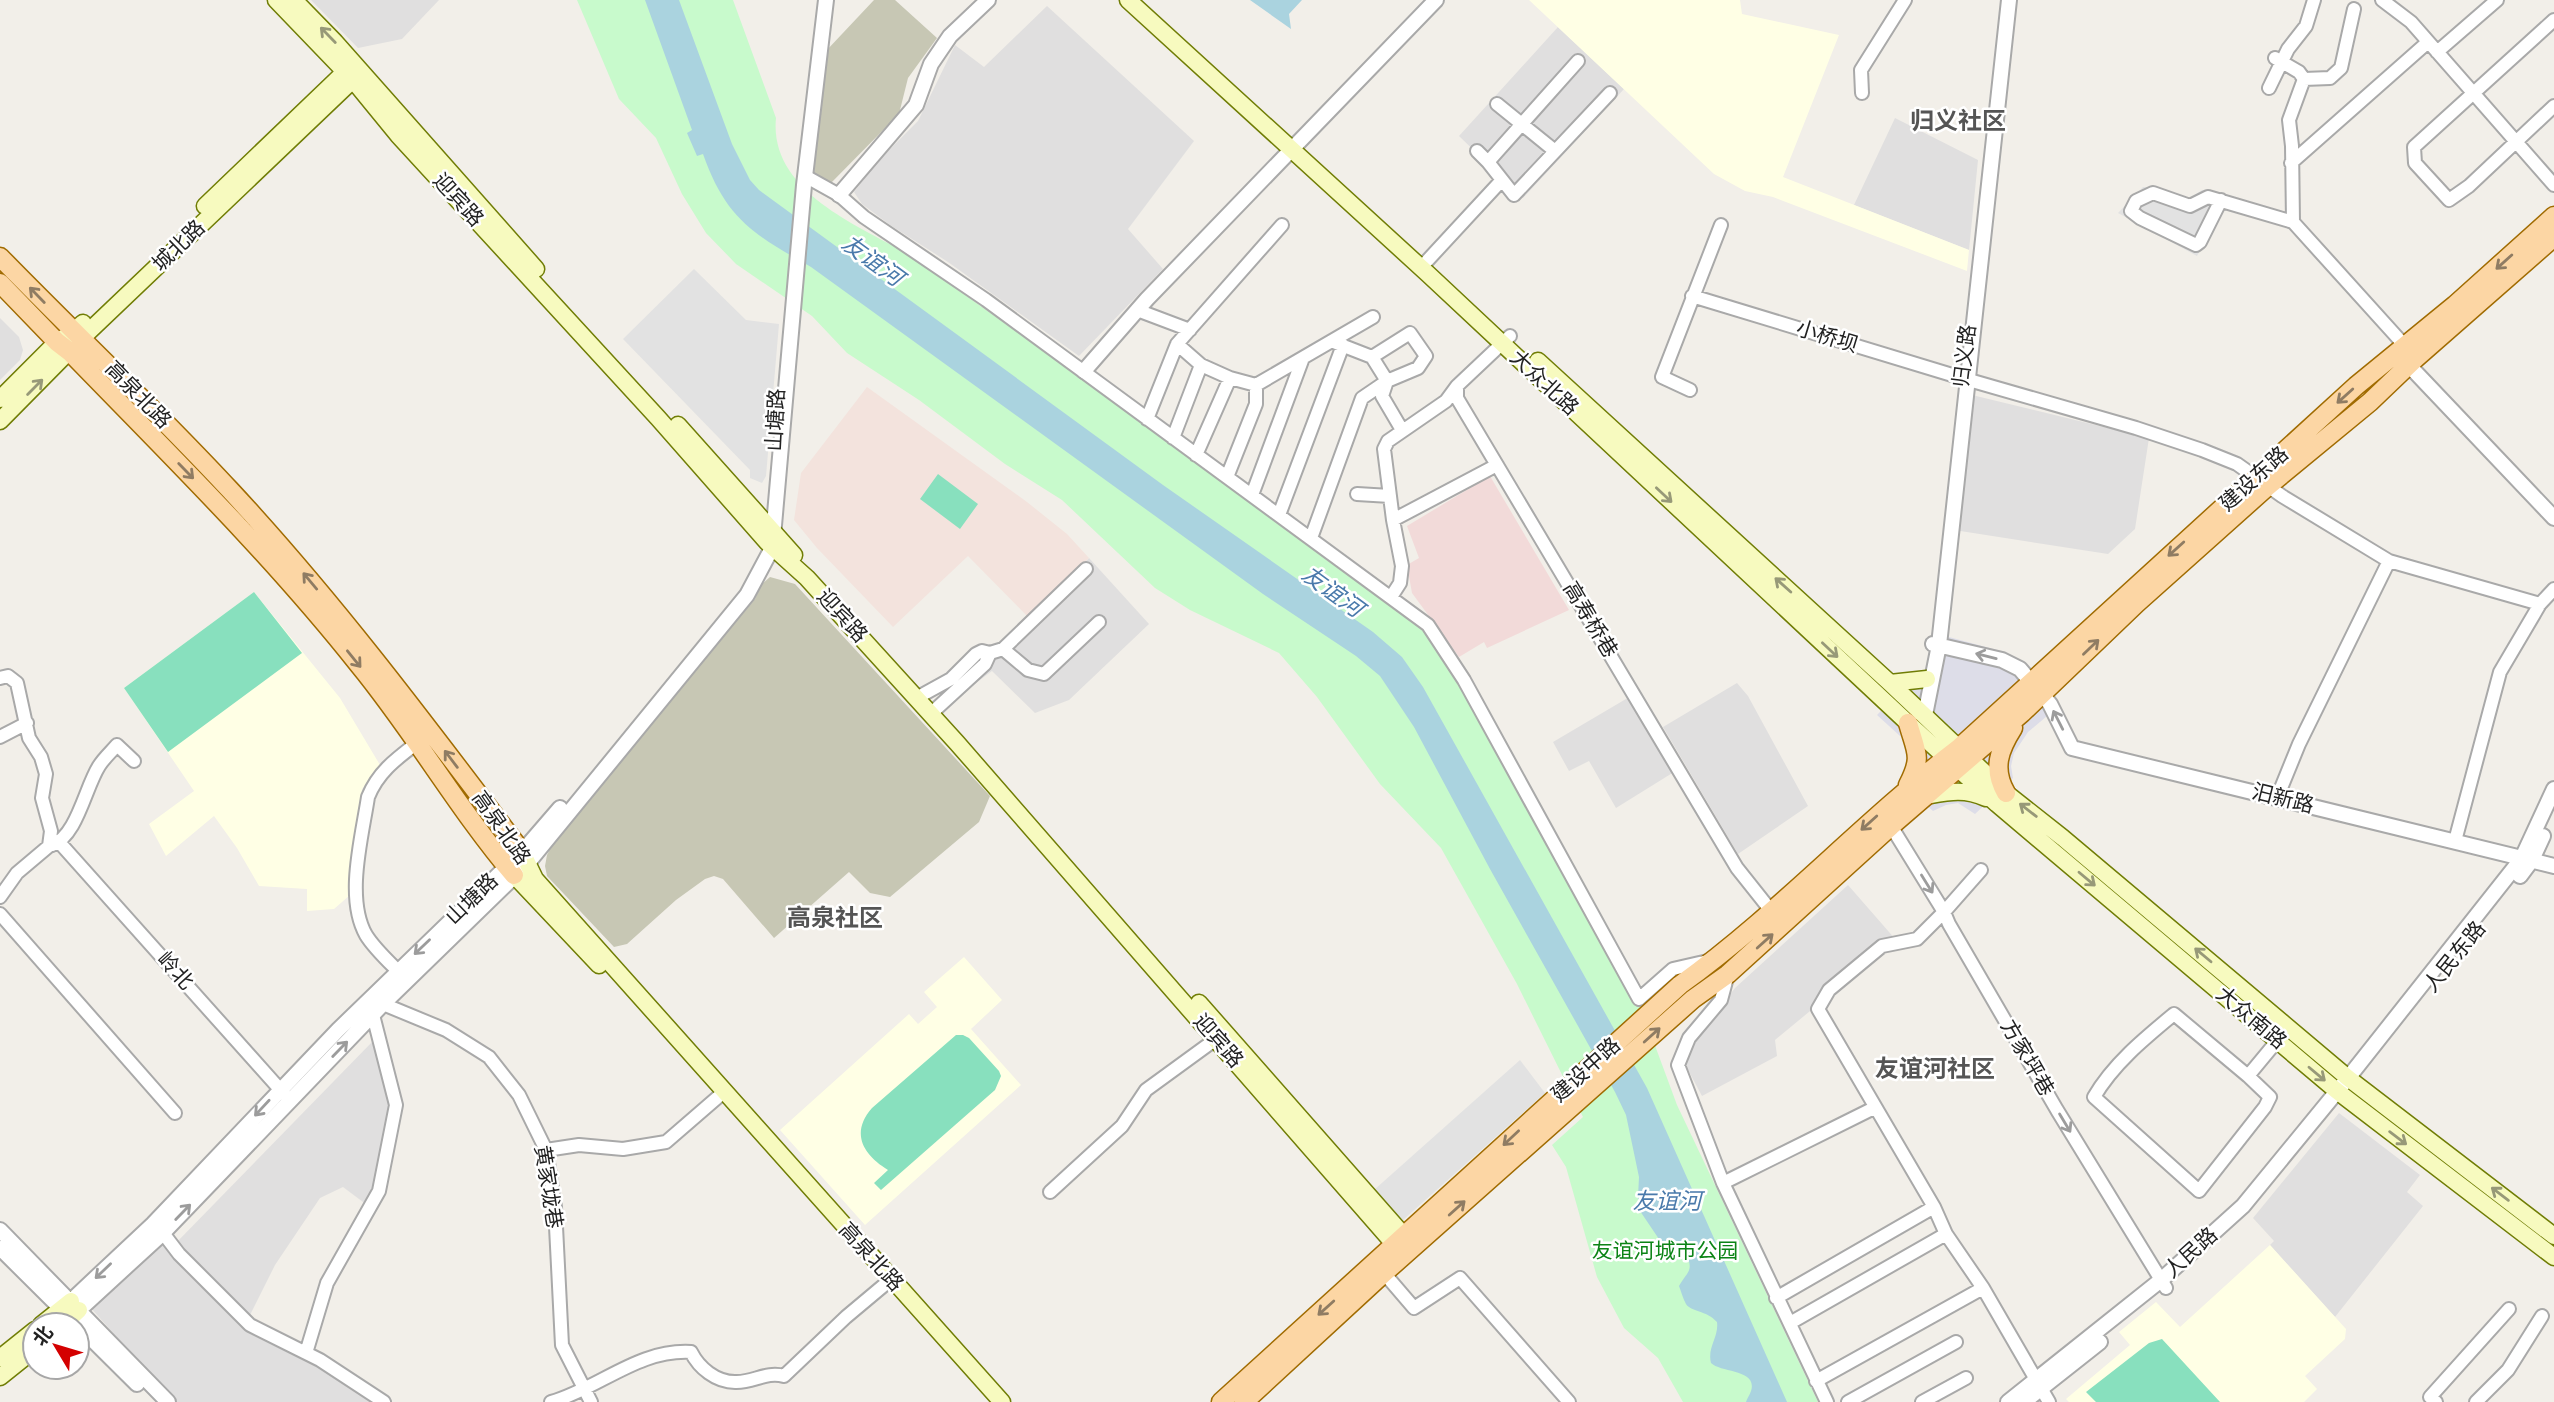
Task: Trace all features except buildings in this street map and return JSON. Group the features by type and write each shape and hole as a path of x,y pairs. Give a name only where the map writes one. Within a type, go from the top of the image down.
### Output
{"main road":[{"name":"迎宾路","path":"276,0 353,72"},
{"name":"迎宾路","path":"294,0 353,72 957,743 1216,1039 1400,1241"},
{"name":"大众北路","path":"1128,0 1427,261 1506,340 1890,683 1958,758"},
{"name":"大众北路","path":"1143,0 1295,147 1918,716"},
{"name":"城北路","path":"0,399 71,341 353,72"},
{"name":"建设东路","path":"1958,758 2137,603 2262,481 2370,402 2407,356 2554,216"},
{"name":"建设东路","path":"2407,356 2554,237"},
{"name":"高泉北路","path":"0,257 71,341 308,602 361,667 417,743 517,864 987,1402"},
{"name":"高泉北路","path":"0,283 71,341 231,490 380,665 517,864 535,879 1002,1402"},
{"name":"城北路","path":"0,421 71,341"},
{"name":"迎宾路","path":"771,537 936,709 1111,903 1400,1241"},
{"path":"1890,683 1927,679"},
{"name":"建设东路","path":"1958,758 2022,713 2036,688"},
{"path":"1925,796 1958,790 2002,798 1999,755 2022,713"},
{"path":"1906,791 1918,765 1918,716"},
{"name":"建设中路","path":"1221,1402 1680,985 1714,961 1772,912 1906,791 1958,758"},
{"name":"建设中路","path":"1244,1402 1384,1273 1693,999 1728,975 1925,796 1958,758"},
{"name":"大众南路","path":"1958,758 2277,1041 2346,1087 2554,1236"},
{"name":"大众南路","path":"2002,798 2063,838 2346,1087 2554,1257"},
{"path":"0,1358 21,1344"},
{"path":"0,1377 21,1352"}],"street":[{"path":"798,197 817,0"},
{"path":"798,197 805,176 826,0"},
{"path":"839,195 916,105 931,64 950,36 988,0"},
{"path":"1084,371 1137,310 1436,0"},
{"path":"1862,93 1861,70 1905,0"},
{"name":"归义路","path":"1936,645 2004,0"},
{"path":"2269,88 2278,61 2306,26 2314,0"},
{"path":"2382,0 2411,22 2554,185"},
{"path":"2291,163 2432,47 2497,0"},
{"path":"2304,79 2330,78 2341,68 2354,9"},
{"path":"2554,20 2414,148 2415,163 2449,200 2469,186 2554,106"},
{"path":"1488,162 1578,61"},
{"path":"2278,61 2299,72 2304,79"},
{"path":"2292,222 2289,120 2304,79"},
{"path":"1477,151 1514,195 1609,93"},
{"path":"1497,104 1555,151"},
{"path":"805,176 839,195 864,217 986,300 1429,625 1464,680 1639,999 1673,968 1714,961"},
{"path":"1427,261 1501,181"},
{"path":"2221,200 2200,242 2196,244 2140,218 2131,211 2136,201 2153,193 2190,206 2208,197 2221,200 2292,222 2407,356 2554,519"},
{"name":"山塘路","path":"71,1311 163,1233 517,864 744,592 771,537 791,313 798,197"},
{"path":"1147,419 1177,344 1282,225"},
{"path":"1690,390 1662,377 1721,225"},
{"name":"小桥坝","path":"1692,296 2202,450 2236,464 2389,561 2540,604"},
{"path":"1137,310 1190,330"},
{"path":"1177,344 1201,365 1230,378 1256,385 1303,358 1338,343 1373,317"},
{"path":"1311,538 1362,398 1387,381 1418,368 1426,356 1410,333 1372,357"},
{"path":"1391,597 1400,583 1402,566 1384,449 1388,441 1402,430 1446,401 1457,386 1506,340"},
{"path":"1338,343 1372,357 1387,381"},
{"path":"1279,515 1338,343"},
{"path":"2407,356 2554,511"},
{"path":"1252,495 1303,358"},
{"path":"1172,438 1201,365"},
{"path":"1196,455 1230,378"},
{"path":"1387,381 1382,396 1402,430"},
{"path":"1227,477 1256,404 1256,385"},
{"name":"高寿桥巷","path":"1457,386 1457,398 1737,868 1772,912"},
{"path":"1393,520 1497,465"},
{"path":"1357,494 1390,496"},
{"path":"2279,794 2299,744 2389,561"},
{"path":"936,709 1086,569"},
{"path":"2456,837 2500,672 2540,604 2554,589"},
{"path":"922,695 951,679 982,651 997,651 1028,670 1044,674 1099,622"},
{"path":"1918,716 1936,645"},
{"path":"1918,716 1936,645"},
{"path":"1936,645 2001,660 2020,670 2036,688"},
{"path":"0,678 8,676 17,683 29,738 41,757 46,774 42,798 54,844"},
{"name":"汨新路","path":"2036,688 2050,704 2072,748 2456,837 2529,855 2554,866"},
{"path":"0,737 27,723"},
{"path":"398,971 366,936 357,914 356,875 368,797 372,787 386,767 417,743"},
{"path":"0,897 17,873 54,844 79,811 100,765 117,745 134,761"},
{"name":"人民东路","path":"2529,855 2554,789"},
{"name":"人民东路","path":"2346,1087 2529,855 2554,811"},
{"name":"方家坪巷","path":"1891,826 1944,912 2037,1076 2163,1284"},
{"name":"岭北","path":"54,844 290,1101"},
{"path":"2529,855 2554,857"},
{"name":"山塘路","path":"71,1311 280,1088 398,971 517,864"},
{"path":"1981,870 1917,939 1882,946 1829,990 1818,1009 1934,1207 1946,1234 1983,1288 2042,1391"},
{"path":"0,914 175,1113"},
{"path":"1728,975 1721,1000 1689,1038 1678,1065 1723,1183 1827,1402"},
{"path":"306,1353 327,1283 379,1191 396,1105 378,1010"},
{"name":"黄家垅巷","path":"378,1010 446,1030 488,1058 519,1096 546,1150 555,1207 562,1345 592,1402"},
{"path":"2174,1014 2248,1076 2270,1097 2199,1191 2094,1097 2100,1086 2143,1040 2174,1014"},
{"path":"1050,1192 1122,1126 1146,1090 1216,1039"},
{"path":"2248,1076 2277,1041"},
{"name":"人民路","path":"2024,1402 2042,1391 2248,1212 2346,1087"},
{"path":"546,1150 579,1145 623,1149 666,1142 718,1097"},
{"path":"1723,1183 1874,1108"},
{"path":"1776,1298 1934,1207"},
{"path":"0,1230 69,1311"},
{"path":"163,1233 179,1254 250,1325 306,1353 384,1402"},
{"path":"1790,1322 1946,1234"},
{"path":"0,1248 69,1311"},
{"path":"1384,1273 1415,1308 1460,1278 1569,1402"},
{"path":"551,1402 569,1397 639,1360 676,1351 691,1352 706,1371 720,1379 736,1382 775,1373 784,1376 883,1286"},
{"path":"1816,1381 1983,1288"},
{"path":"2436,1402 2430,1397 2509,1309"},
{"path":"2476,1402 2508,1370 2542,1316"},
{"path":"91,1331 169,1402"},
{"path":"91,1334 155,1402"},
{"path":"1848,1402 1955,1342"},
{"path":"1922,1402 1966,1378"},
{"name":"人民路","path":"2008,1402 2042,1391"}],"shaded area":[{"path":"311,0 439,0 402,39 358,48"},
{"path":"874,0 895,0 937,38 908,78 899,114 830,184 813,182 826,51"},
{"path":"1529,0 1740,0 1742,14 1839,35 1783,177 1969,250 1967,271 1773,197 1745,191 1714,174"},
{"path":"1047,6 1194,141 1128,229 1163,269 1079,356 948,262 890,225 862,204 854,192 878,161 918,121 955,45 984,67"},
{"path":"1558,27 1624,89 1523,198 1459,136"},
{"path":"1895,118 1978,160 1969,250 1854,205"},
{"path":"2143,187 2160,188 2187,200 2202,190 2227,199 2197,256 2118,213"},
{"path":"694,269 746,320 779,324 766,476 762,483 750,478 750,470 623,339"},
{"path":"0,318 19,337 23,350 20,360 0,380"},
{"path":"867,387 1027,502 1067,534 1089,558 1029,618 968,556 893,627 817,548 794,520 801,473"},
{"path":"1972,395 2149,438 2135,529 2108,554 1954,530"},
{"path":"1490,476 1569,610 1487,648 1484,642 1459,657 1412,593 1407,565 1419,558 1407,526"},
{"path":"1089,558 1149,624 1069,700 1035,713 992,671 957,697 940,680 984,646 998,649"},
{"path":"770,577 795,584 990,796 979,822 890,897 870,893 849,872 774,938 723,879 714,876 705,879 676,900 627,944 614,947 547,876 547,855 557,835 755,599 762,584"},
{"path":"254,592 340,698 380,765 362,789 350,895 334,909 307,911 307,889 259,886 214,816 166,856 149,824 194,791 124,688"},
{"path":"1949,637 2004,652 2017,659 2060,705 2028,732 2014,753 2011,766 2013,778 1975,814 1958,803 1933,811 1904,785 1911,746 1877,715 1920,671 1942,673"},
{"path":"1737,683 1748,696 1808,806 1738,854 1663,727"},
{"path":"1631,696 1674,772 1616,808 1589,761 1569,771 1553,742"},
{"path":"1848,885 1896,940 1775,1040 1777,1056 1702,1096 1686,1066 1690,1047 1735,988"},
{"path":"964,957 1002,1000 971,1029 1021,1085 865,1225 780,1130 909,1014 918,1024 937,1007 924,992"},
{"path":"373,1041 392,1109 376,1185 367,1205 343,1187 320,1198 275,1265 248,1319 175,1244"},
{"path":"1520,1060 1545,1093 1403,1220 1374,1190"},
{"path":"2339,1113 2420,1175 2407,1192 2423,1206 2335,1317 2270,1245 2274,1241 2253,1218"},
{"path":"162,1243 241,1326 311,1362 372,1402 177,1402 165,1392 91,1308"},
{"path":"2270,1245 2346,1329 2345,1339 2305,1376 2317,1389 2304,1402 2069,1402 2066,1399 2130,1345 2119,1332 2156,1302 2180,1327"}],"green space":[{"name":"友谊河城市公园","path":"577,0 733,0 776,118 777,143 786,165 800,184 840,216 905,252 1327,554 1416,622 1450,665 1643,1013 1677,1105 1818,1402 1683,1402 1658,1358 1624,1328 1597,1277 1566,1167 1552,1145 1583,1117 1517,984 1441,848 1380,784 1317,697 1279,653 1190,610 1155,588 1062,500 1005,464 919,400 847,353 812,316 736,264 706,233 682,194 656,138 619,99"},
{"path":"938,474 978,504 960,529 920,499"},
{"path":"254,592 302,653 168,752 124,688"},
{"path":"956,1035 969,1038 999,1071 1001,1076 995,1090 881,1190 874,1183 888,1170 872,1158 862,1143 865,1117"},
{"path":"2162,1339 2220,1402 2096,1402 2086,1392 2149,1343"}],"water":[{"name":"友谊河","path":"645,0 679,0 732,144 750,180 759,190 1163,485 1373,632 1402,657 1423,687 1647,1088 1787,1402 1746,1402 1752,1384 1749,1379 1711,1363 1717,1322 1686,1304 1679,1286 1690,1267 1685,1250 1663,1245 1640,1211 1639,1177 1626,1115 1615,1092 1414,727 1380,676 1356,656 1263,594 811,267 773,245 744,223 721,194 703,154 697,156 687,133 692,130"},
{"path":"1250,0 1302,0 1289,14 1291,29"}],"district":[{"name":"归义社区","path":"1958,121"},
{"name":"高泉社区","path":"835,918"},
{"name":"友谊河社区","path":"1935,1069"}]}
